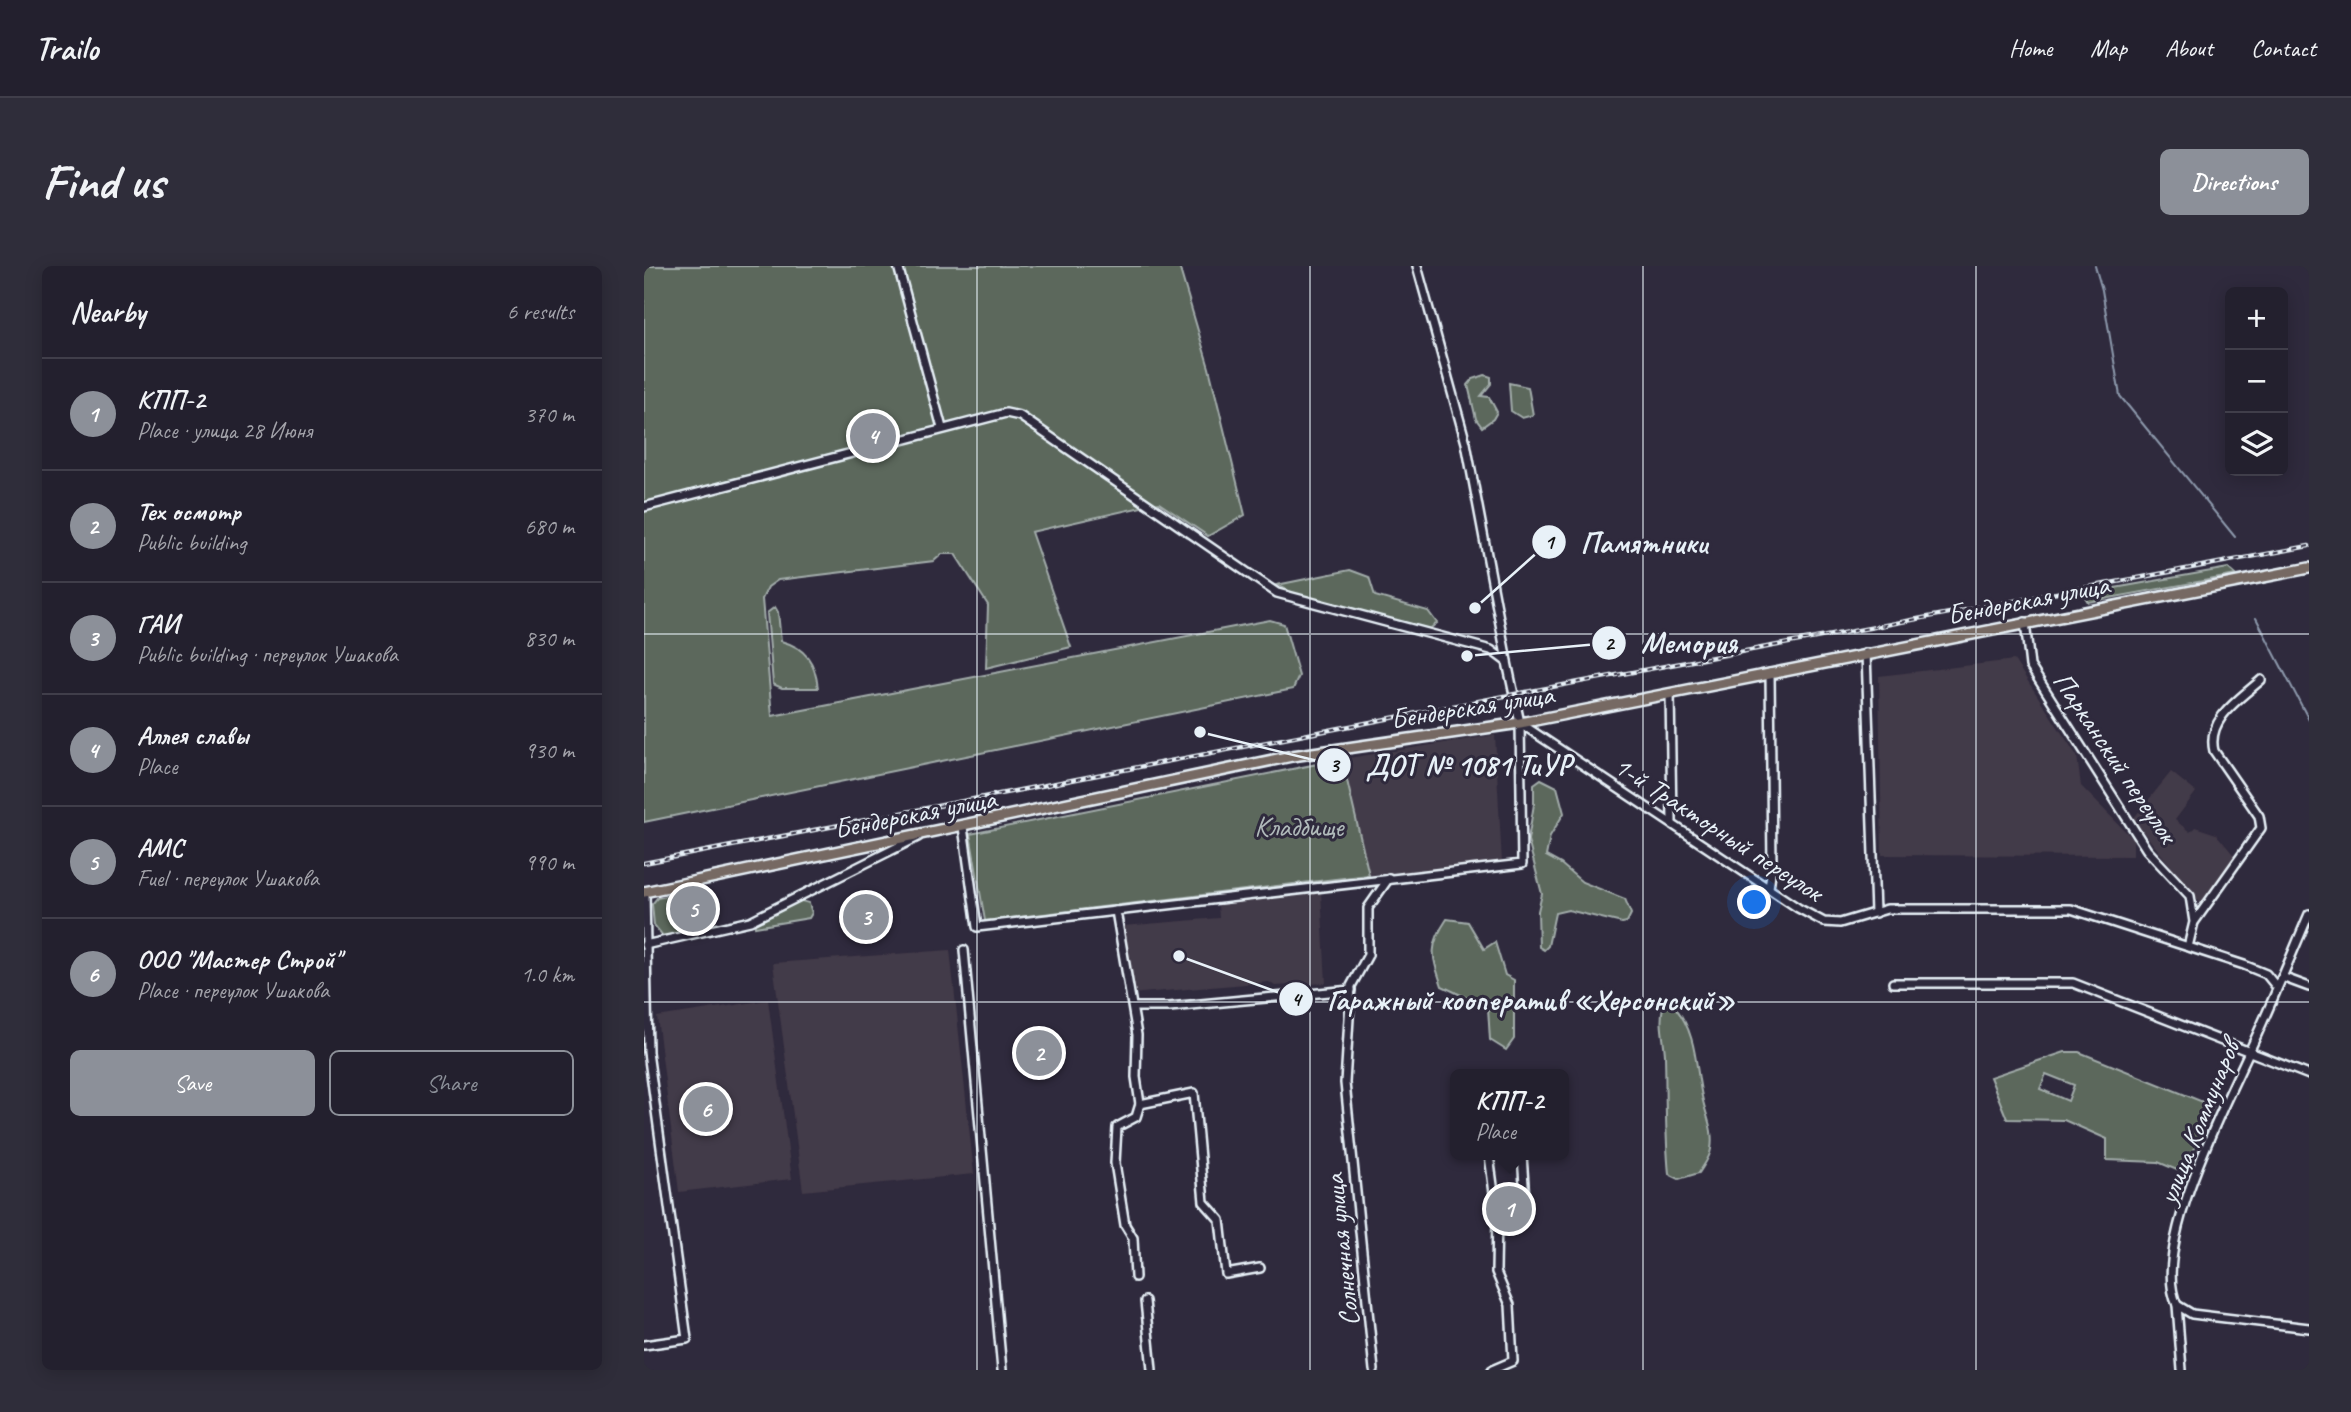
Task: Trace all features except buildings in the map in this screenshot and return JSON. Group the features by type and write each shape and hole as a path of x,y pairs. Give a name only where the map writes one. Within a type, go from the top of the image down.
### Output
{"main road":[{"name":"Бендерская улица","path":"644,892 1292,757 1520,723 2309,568"}],"street":[{"path":"898,266 942,428"},
{"path":"963,827 977,927 1522,864 1520,723 1466,443 1417,266"},
{"path":"644,507 995,414 1020,416 1277,593 1491,650 1507,662"},
{"name":"Парканский переулок","path":"2025,622 2030,666 2147,850 2190,896 2194,922"},
{"path":"1866,653 1875,912 1887,909 2071,909 2266,974 2275,985"},
{"path":"1769,888 1772,866 1770,673"},
{"path":"2188,947 2194,922 2261,828 2259,816 2214,751 2211,741 2224,713 2261,680"},
{"path":"1670,693 1672,821"},
{"name":"1-й Тракторный переулок","path":"1520,723 1824,922 1847,922 1875,912"},
{"path":"646,945 750,920 924,834"},
{"path":"1134,1007 1145,1009 1351,990 1368,955 1368,908 1389,878"},
{"path":"644,892 648,1052 687,1339 644,1345"},
{"path":"1116,911 1123,939 1128,996 1134,1007 1136,1077 1140,1104 1136,1116 1117,1126 1115,1163 1125,1225 1133,1238 1135,1278"},
{"name":"улица Коммунаров","path":"2182,1370 2178,1305 2171,1282 2179,1225 2198,1166 2273,1000 2275,985 2282,976 2309,914"},
{"path":"964,950 1002,1370"},
{"path":"2282,976 2309,987"},
{"path":"1893,983 2073,983 2309,1075"},
{"name":"Солнечная улица","path":"1351,990 1345,1083 1374,1370"},
{"path":"1140,1104 1194,1093 1204,1202 1220,1220 1226,1273 1260,1268"},
{"path":"1490,1160 1497,1216 1496,1272 1510,1305 1514,1348 1513,1361 1492,1370"},
{"path":"1522,1160 1526,1214"},
{"path":"1145,1301 1152,1370"},
{"path":"2178,1305 2192,1314 2205,1317 2309,1328"}],"shaded area":[{"path":"2014,660 2077,756 2081,786 2133,839 2133,856 1882,855 1879,676"},
{"path":"1495,735 1502,863 1369,875 1342,759"},
{"path":"2171,772 2196,792 2175,820 2190,832 2195,827 2216,834 2237,859 2201,904 2133,819"},
{"path":"1321,892 1326,983 1275,986 1269,982 1130,994 1123,926 1219,918 1218,904"},
{"path":"950,950 974,1174 803,1191 773,963"},
{"path":"768,1000 792,1179 679,1192 657,1017"}],"green space":[{"path":"644,266 1179,266 1209,368 1245,515 1208,536 1159,503 1031,532 1071,647 986,668 988,605 955,554 942,554 934,561 778,580 768,587 762,599 772,716 1270,620 1284,624 1299,676 1293,689 644,822"},
{"path":"1485,375 1491,377 1491,384 1481,396 1489,397 1497,412 1493,419 1482,427 1476,419 1468,385 1473,379"},
{"path":"1509,383 1528,387 1533,415 1522,418 1511,411"},
{"path":"2228,568 2236,575 2088,602 2085,597 2092,592"},
{"path":"1350,570 1369,577 1375,596 1428,611 1437,623 1427,631 1297,595 1277,585"},
{"path":"775,607 781,641 797,648 808,657 818,688 782,688 773,684 767,613"},
{"name":"Кладбище","path":"1342,759 1369,875 985,921 970,834"},
{"path":"1541,779 1557,787 1564,813 1550,836 1546,856 1561,864 1582,882 1625,899 1631,914 1627,922 1622,923 1568,910 1555,913 1548,946 1544,950 1539,947 1538,911 1542,894 1528,840 1534,804 1534,784"},
{"path":"677,894 685,927 682,933 663,936 654,925 652,904 657,898"},
{"path":"798,900 809,903 812,913 809,918 755,927 754,921"},
{"path":"1447,919 1468,922 1484,949 1495,942 1505,975 1514,980 1514,1039 1506,1050 1490,1040 1488,1008 1442,986 1434,959 1434,945"},
{"path":"1663,1007 1675,1007 1688,1029 1712,1136 1709,1156 1699,1173 1679,1179 1669,1174"},
{"path":"2065,1052 2079,1052 2213,1106 2184,1173 2158,1162 2107,1160 2107,1139 2064,1120 2007,1119 1990,1077","holes":["2046,1074 2074,1085 2068,1101 2040,1089"]}],"waterway":[{"path":"2095,266 2102,290 2120,396 2235,537"},
{"path":"2256,618 2309,720"}],"railway":[{"path":"644,863 1515,694 2309,546"}],"place":[{"name":"Аллея славы","path":"873,436"},
{"name":"Памятники","path":"1475,608"},
{"name":"Мемория","path":"1467,656"},
{"name":"ДОТ № 1081 ТиУР","path":"1200,732"},
{"name":"АМС","path":"693,909"},
{"name":"ГАИ","path":"866,917"},
{"name":"Гаражный кооператив «Херсонский»","path":"1179,956"},
{"name":"Тех осмотр","path":"1039,1053"},
{"name":"ООО \"Мастер Строй\"","path":"706,1109"},
{"name":"КПП-2","path":"1509,1209"}]}
